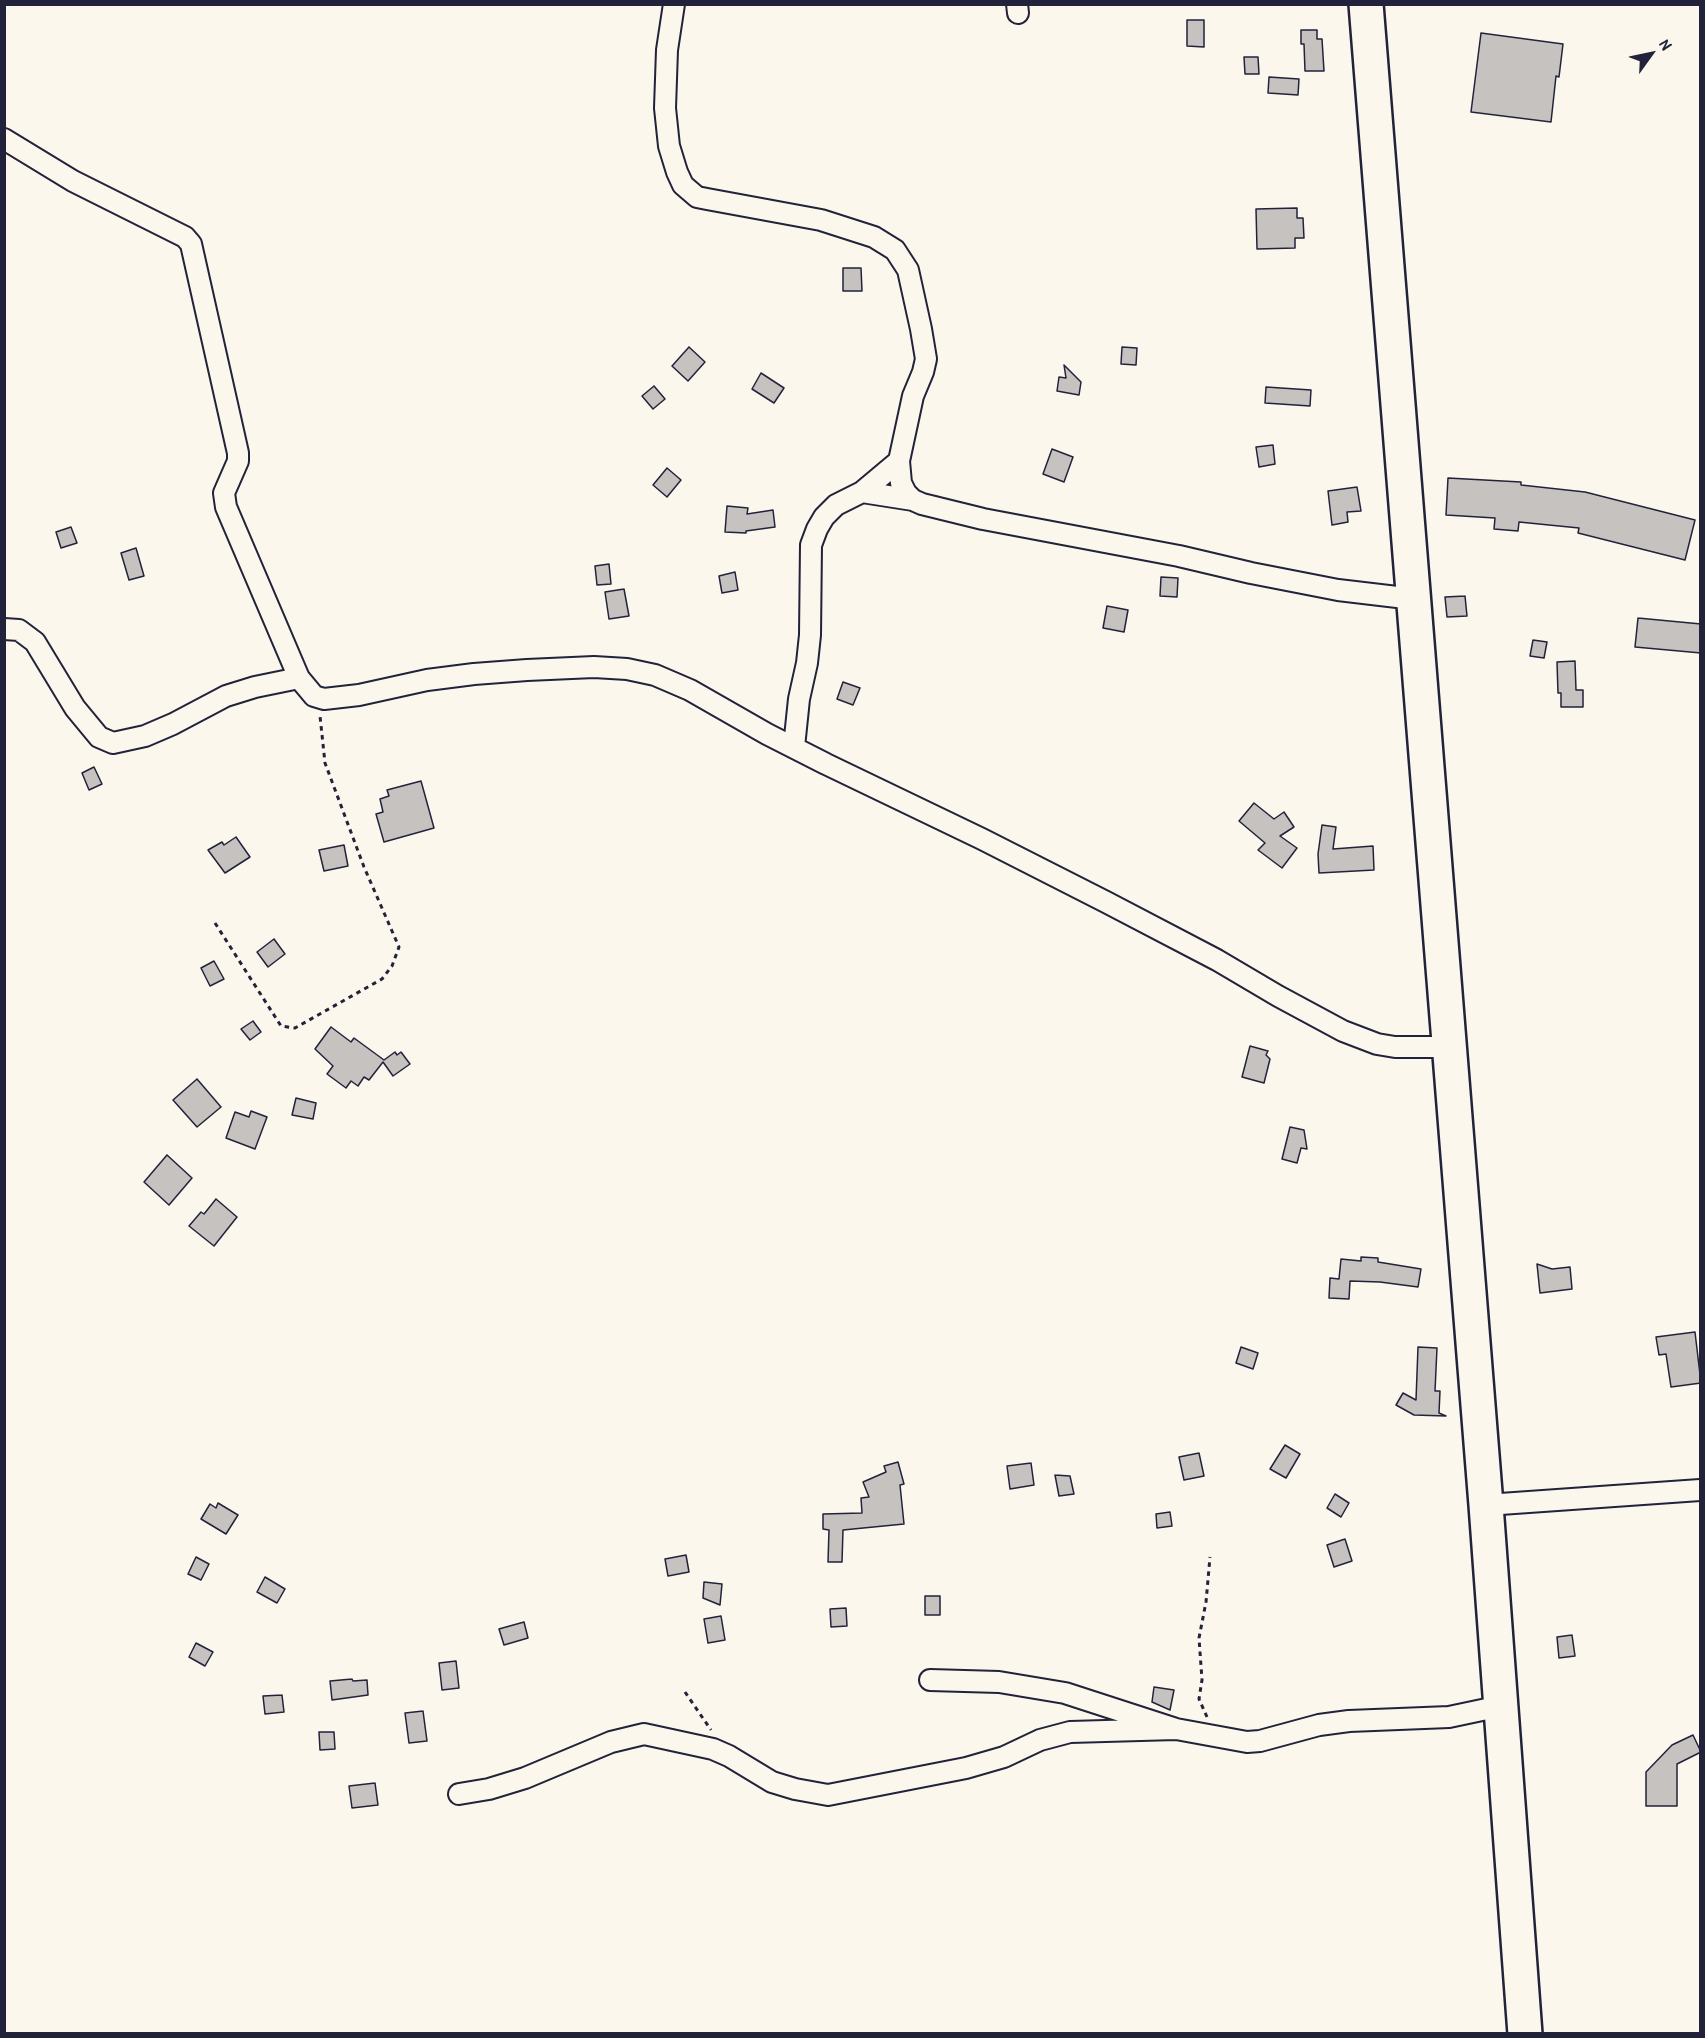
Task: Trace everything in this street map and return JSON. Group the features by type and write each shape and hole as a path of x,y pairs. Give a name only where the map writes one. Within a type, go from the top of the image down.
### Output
{"highway":[{"path":"1366,4 1486,1505 1525,2034"}],"street":[{"path":"674,4 667,50 665,108 669,146 683,185 697,197 821,220 874,237 895,250 908,270 913,283 926,359 913,396 899,461 902,483 906,493 913,500"},
{"path":"4,139 73,181 185,237 191,244 238,453 238,461 224,493 226,507 299,678 309,693 318,699 359,695 427,680 474,674 594,667 627,669 655,675 690,690 794,747 1106,902 1217,960 1307,1013 1343,1031 1377,1044 1395,1047 1449,1047"},
{"path":"794,747 799,699 810,635 810,545 824,517 836,505 862,492 899,461"},
{"path":"862,492 913,500 983,519 1179,556 1338,590 1414,599"},
{"path":"4,629 19,630 35,642 75,708 99,737 113,743 145,736 226,696 299,678"},
{"path":"1486,1505 1701,1490"},
{"path":"930,1680 999,1682 1065,1693 1176,1729 1260,1742 1318,1725 1349,1721 1449,1717 1501,1706"},
{"path":"459,1794 489,1789 525,1778 611,1742 644,1734 713,1749 772,1782 795,1790 828,1795 966,1768 1004,1757 1040,1740 1062,1734 1176,1729"}],"path":[{"path":"215,923 282,1026 295,1028 382,979 392,966 399,947 364,867 325,763 320,713 324,699"},
{"path":"1210,1557 1206,1602 1199,1638 1202,1680 1199,1699 1215,1736"},
{"path":"685,1692 729,1756"}],"building":[{"path":"1187,20 1204,20 1204,47 1187,46"},
{"path":"1301,30 1317,30 1317,39 1322,39 1324,71 1305,71"},
{"path":"1481,33 1563,44 1559,77 1556,76 1551,122 1471,112"},
{"path":"1244,57 1258,57 1259,74 1245,74"},
{"path":"1269,77 1299,79 1298,95 1268,93"},
{"path":"1297,208 1297,218 1303,218 1304,238 1295,238 1295,248 1257,249 1256,209"},
{"path":"843,268 861,268 862,291 843,291"},
{"path":"689,347 705,362 688,381 672,366"},
{"path":"1122,347 1137,348 1136,365 1121,364"},
{"path":"1064,365 1081,382 1079,395 1057,391 1059,377 1066,378"},
{"path":"761,373 784,388 774,403 752,389"},
{"path":"654,386 665,399 653,409 642,396"},
{"path":"1266,387 1311,390 1310,406 1265,403"},
{"path":"1273,445 1275,464 1259,467 1256,447"},
{"path":"1052,449 1073,457 1064,482 1043,474"},
{"path":"667,468 681,480 667,497 653,485"},
{"path":"1448,478 1521,482 1521,485 1585,492 1695,520 1685,560 1578,533 1579,528 1519,522 1518,531 1494,529 1495,518 1446,515"},
{"path":"1357,487 1361,511 1347,512 1348,522 1332,525 1328,491"},
{"path":"727,506 748,508 747,514 773,510 775,527 746,531 746,533 725,532"},
{"path":"71,527 77,543 61,548 56,532"},
{"path":"136,548 144,576 129,580 121,553"},
{"path":"609,564 611,584 597,585 595,566"},
{"path":"735,572 738,590 722,593 719,576"},
{"path":"1161,577 1178,578 1177,597 1160,596"},
{"path":"624,589 629,616 609,619 605,592"},
{"path":"1465,596 1467,616 1447,617 1445,597"},
{"path":"1107,606 1128,610 1124,632 1103,628"},
{"path":"1638,618 1701,624 1701,653 1635,647"},
{"path":"1533,640 1547,642 1544,658 1530,656"},
{"path":"1575,661 1576,690 1583,690 1583,707 1561,707 1557,662"},
{"path":"843,682 860,688 853,705 837,699"},
{"path":"94,767 102,784 89,790 82,773"},
{"path":"421,781 434,828 384,842 376,814 383,812 380,799 389,796 387,790"},
{"path":"1254,803 1274,819 1284,812 1294,827 1280,836 1297,848 1282,868 1258,850 1265,843 1239,821"},
{"path":"1322,825 1336,827 1333,849 1373,846 1374,870 1319,873 1318,854"},
{"path":"236,837 250,857 225,873 208,850 222,842 224,845"},
{"path":"344,845 348,866 324,871 319,850"},
{"path":"274,939 285,954 268,967 257,952"},
{"path":"214,961 224,979 210,986 201,968"},
{"path":"253,1021 261,1032 250,1040 241,1029"},
{"path":"331,1027 351,1042 354,1038 384,1060 395,1052 397,1055 401,1052 410,1064 393,1076 383,1062 369,1080 364,1077 358,1086 351,1081 346,1088 327,1074 333,1066 315,1049"},
{"path":"1250,1046 1268,1051 1266,1055 1270,1059 1264,1083 1242,1077"},
{"path":"197,1079 221,1107 197,1127 173,1100"},
{"path":"296,1098 316,1103 313,1119 292,1115"},
{"path":"251,1111 267,1117 255,1149 226,1138 235,1112 249,1117"},
{"path":"1290,1127 1304,1130 1307,1149 1301,1148 1297,1163 1282,1159"},
{"path":"167,1155 192,1178 169,1205 144,1182"},
{"path":"216,1199 237,1217 214,1246 189,1226 201,1212 204,1214"},
{"path":"1361,1257 1378,1258 1378,1262 1421,1269 1418,1287 1350,1281 1349,1299 1329,1298 1330,1278 1339,1279 1341,1259 1361,1261"},
{"path":"1537,1264 1552,1269 1570,1267 1572,1289 1540,1293"},
{"path":"1695,1332 1701,1383 1671,1387 1666,1354 1659,1355 1656,1337"},
{"path":"1241,1347 1258,1353 1253,1369 1236,1363"},
{"path":"1418,1347 1437,1348 1435,1391 1440,1391 1439,1413 1446,1416 1414,1415 1396,1405 1403,1393 1416,1400"},
{"path":"1285,1445 1300,1454 1286,1478 1270,1469"},
{"path":"1199,1453 1204,1476 1184,1480 1179,1457"},
{"path":"898,1462 904,1484 900,1485 904,1524 843,1530 842,1562 828,1562 829,1530 823,1529 823,1514 862,1513 861,1498 869,1497 863,1482 886,1472 884,1466"},
{"path":"1031,1463 1034,1485 1010,1489 1007,1466"},
{"path":"1055,1475 1070,1476 1074,1494 1059,1496"},
{"path":"1335,1494 1349,1503 1341,1517 1327,1508"},
{"path":"218,1503 238,1515 226,1534 201,1519 210,1504 216,1508"},
{"path":"1170,1512 1172,1526 1157,1528 1156,1514"},
{"path":"1345,1539 1352,1561 1334,1567 1327,1545"},
{"path":"686,1555 689,1572 668,1576 665,1559"},
{"path":"196,1557 209,1564 201,1580 188,1574"},
{"path":"265,1577 285,1589 277,1603 257,1592"},
{"path":"704,1582 722,1584 720,1605 703,1598"},
{"path":"925,1596 940,1596 940,1615 925,1615"},
{"path":"846,1608 847,1626 831,1627 830,1609"},
{"path":"721,1616 725,1640 708,1643 704,1619"},
{"path":"524,1622 528,1638 504,1645 499,1629"},
{"path":"1572,1635 1575,1656 1559,1658 1557,1637"},
{"path":"196,1643 213,1652 205,1666 189,1657"},
{"path":"456,1661 459,1688 442,1690 439,1663"},
{"path":"352,1679 353,1681 367,1680 368,1695 332,1700 330,1681"},
{"path":"1154,1687 1174,1690 1170,1710 1152,1702"},
{"path":"282,1695 284,1712 265,1714 263,1696"},
{"path":"423,1711 427,1741 409,1743 405,1713"},
{"path":"319,1732 334,1732 335,1749 320,1750"},
{"path":"1693,1735 1701,1752 1677,1764 1677,1806 1646,1806 1646,1772 1672,1745"},
{"path":"375,1783 378,1805 352,1808 349,1786"}]}
